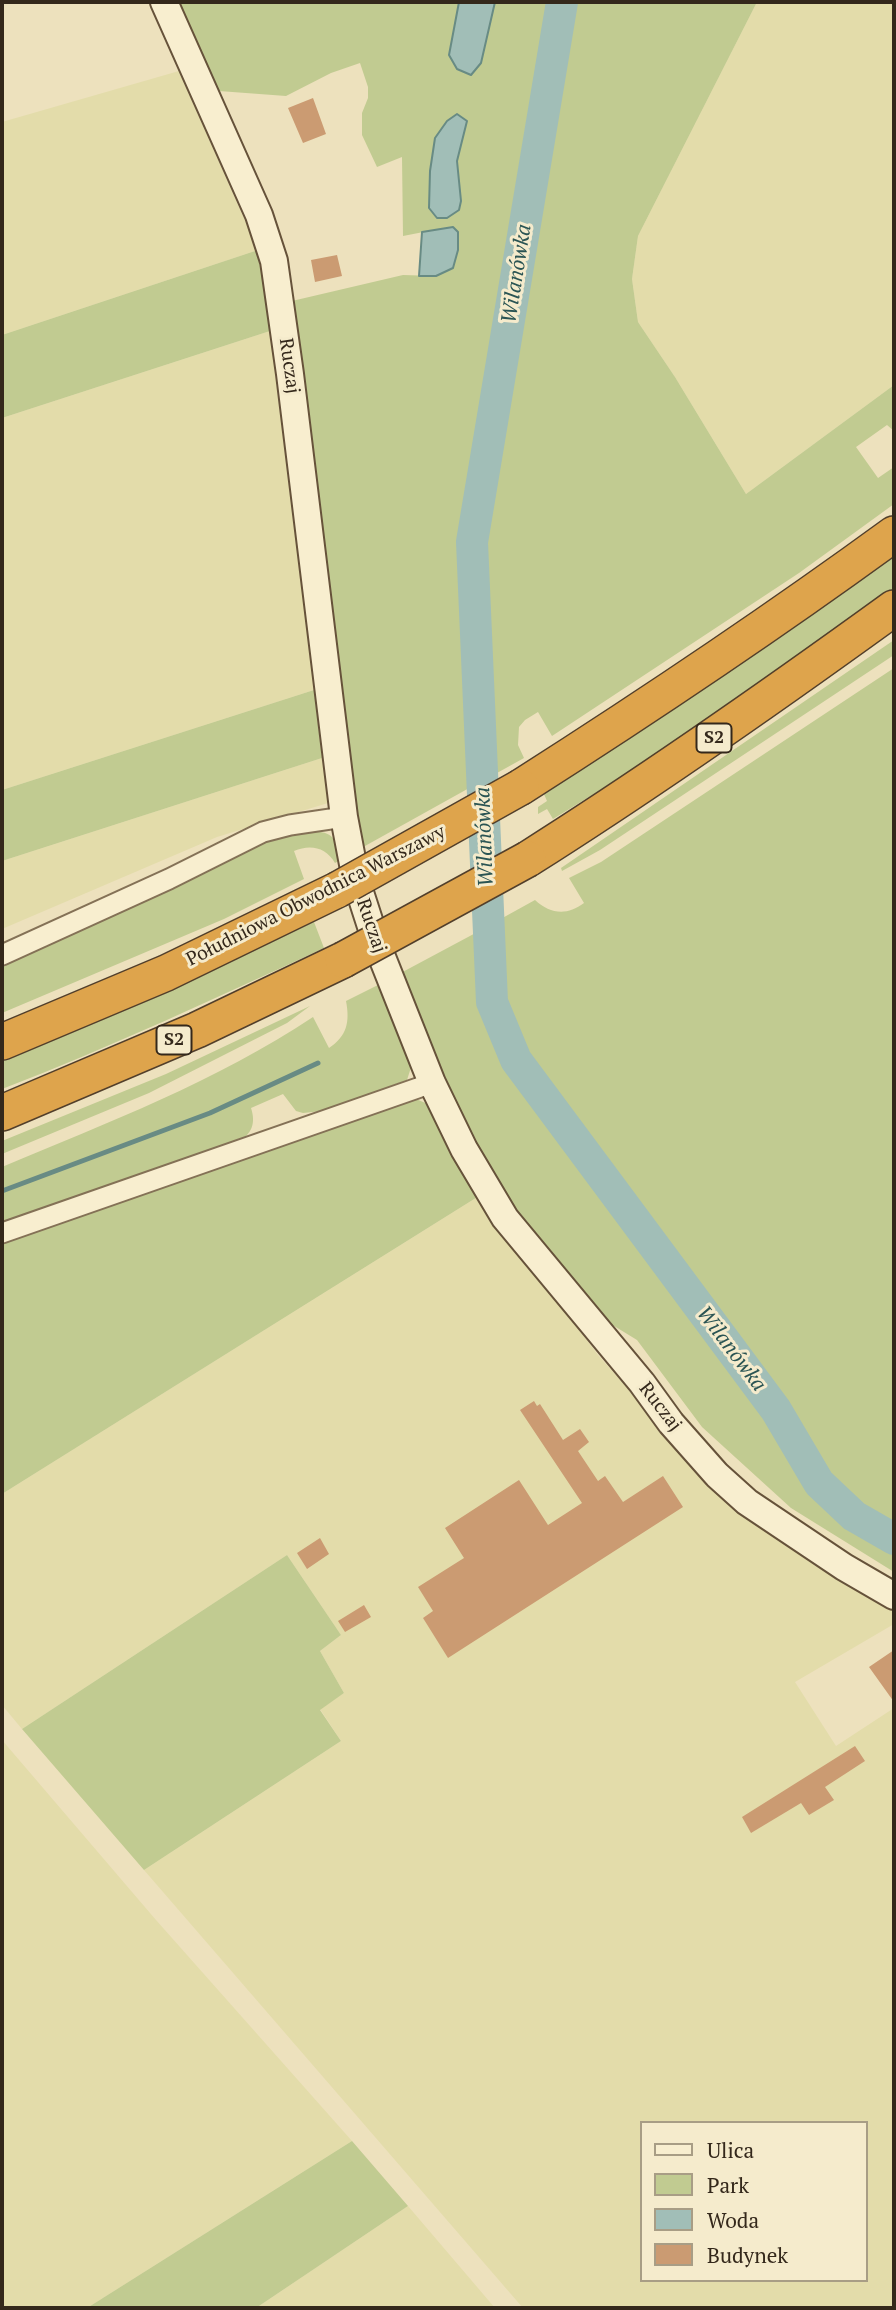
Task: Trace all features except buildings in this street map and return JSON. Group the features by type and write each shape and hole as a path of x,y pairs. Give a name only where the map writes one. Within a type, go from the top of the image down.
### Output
{"highway":[{"name":"Południowa Obwodnica Warszawy","path":"2,1042 166,973 337,890 521,787 770,624 894,534"},
{"name":"S2","path":"2,1113 197,1030 343,960 528,859 626,797 737,721 894,608"}],"street":[{"name":"Ruczaj","path":"164,2 259,215 274,261 344,817 356,880 376,942 432,1083 476,1170 505,1218 642,1383 671,1423 717,1475 747,1502 894,1596"},
{"path":"2,955 169,879 263,832 344,817"},
{"path":"2,1233 432,1083"}],"shaded area":[{"path":"757,2 894,2 894,385 746,494 638,322 632,279 638,236"},
{"path":"179,71 258,250 2,335 2,122"},
{"path":"270,331 314,690 2,790 2,418"},
{"path":"322,758 328,803 217,837 2,929 2,861"},
{"path":"479,1196 598,1355 722,1495 823,1559 894,1610 894,1624 795,1682 836,1746 894,1708 894,2308 523,2308 144,1870 341,1741 320,1709 344,1693 320,1651 341,1635 287,1555 22,1729 2,1705 2,1494"},
{"path":"2,1740 156,1920 352,2141 87,2308 2,2308"},
{"path":"408,2206 495,2308 256,2308"}],"green space":[{"path":"179,2 459,2 449,55 489,26 495,2 757,2 638,236 632,279 638,322 746,494 894,385 894,431 887,425 856,447 878,478 894,467 894,504 799,573 552,736 538,712 525,720 519,727 518,745 524,758 488,778 483,699 473,704 471,787 356,851 292,301 403,275 436,276 444,228 403,236 402,157 377,167 362,135 362,113 368,98 368,87 360,63 331,73 286,96 219,91","holes":["467,121 457,161 461,201 435,138"]},
{"path":"258,250 270,331 2,418 2,335"},
{"path":"894,556 894,590 640,765 553,819 547,809 538,814 538,807 547,801 543,792 721,677"},
{"path":"894,640 894,655 600,850 562,871 561,868"},
{"path":"894,668 894,1572 791,1508 702,1427 637,1340 606,1321 509,1205 440,1082 397,975 483,929 483,977 495,1032 511,1065 582,1160 594,1152 533,1070 513,1035 504,1006 497,921 535,900 559,912 578,907 584,903 569,878 601,862"},
{"path":"314,690 322,758 2,861 2,790"},
{"path":"311,831 332,837 342,859 335,863 327,853 317,848 294,851 304,879 224,919 2,1013 2,964 261,842"},
{"path":"314,922 324,948 124,1039 2,1089 2,1060"},
{"path":"384,982 413,1061 407,1080 322,1111 296,1111 283,1094 251,1108 252,1128 238,1142 2,1225 2,1167 200,1081 313,1017 329,1048 340,1039 346,1028 346,1001"},
{"path":"310,1006 287,1023 149,1093 2,1154 2,1141 166,1074"},
{"path":"416,1099 430,1105 479,1196 2,1494 2,1240 406,1100"},
{"path":"287,1555 341,1635 320,1651 344,1693 320,1710 341,1741 144,1870 22,1729"},
{"path":"352,2141 408,2206 256,2308 87,2308"}],"water":[{"path":"459,2 495,2 481,63 471,75 457,69 449,55"},
{"path":"457,114 467,121 457,161 461,201 459,210 447,218 437,218 429,208 430,171 435,138 447,121"},
{"path":"453,227 458,232 458,250 453,268 436,276 419,276 422,232"}],"waterway":[{"name":"Wilanówka","path":"562,2 472,542 492,1002 516,1060 776,1410 819,1483 854,1516 894,1539"},
{"path":"2,1191 210,1113 318,1063"}]}
